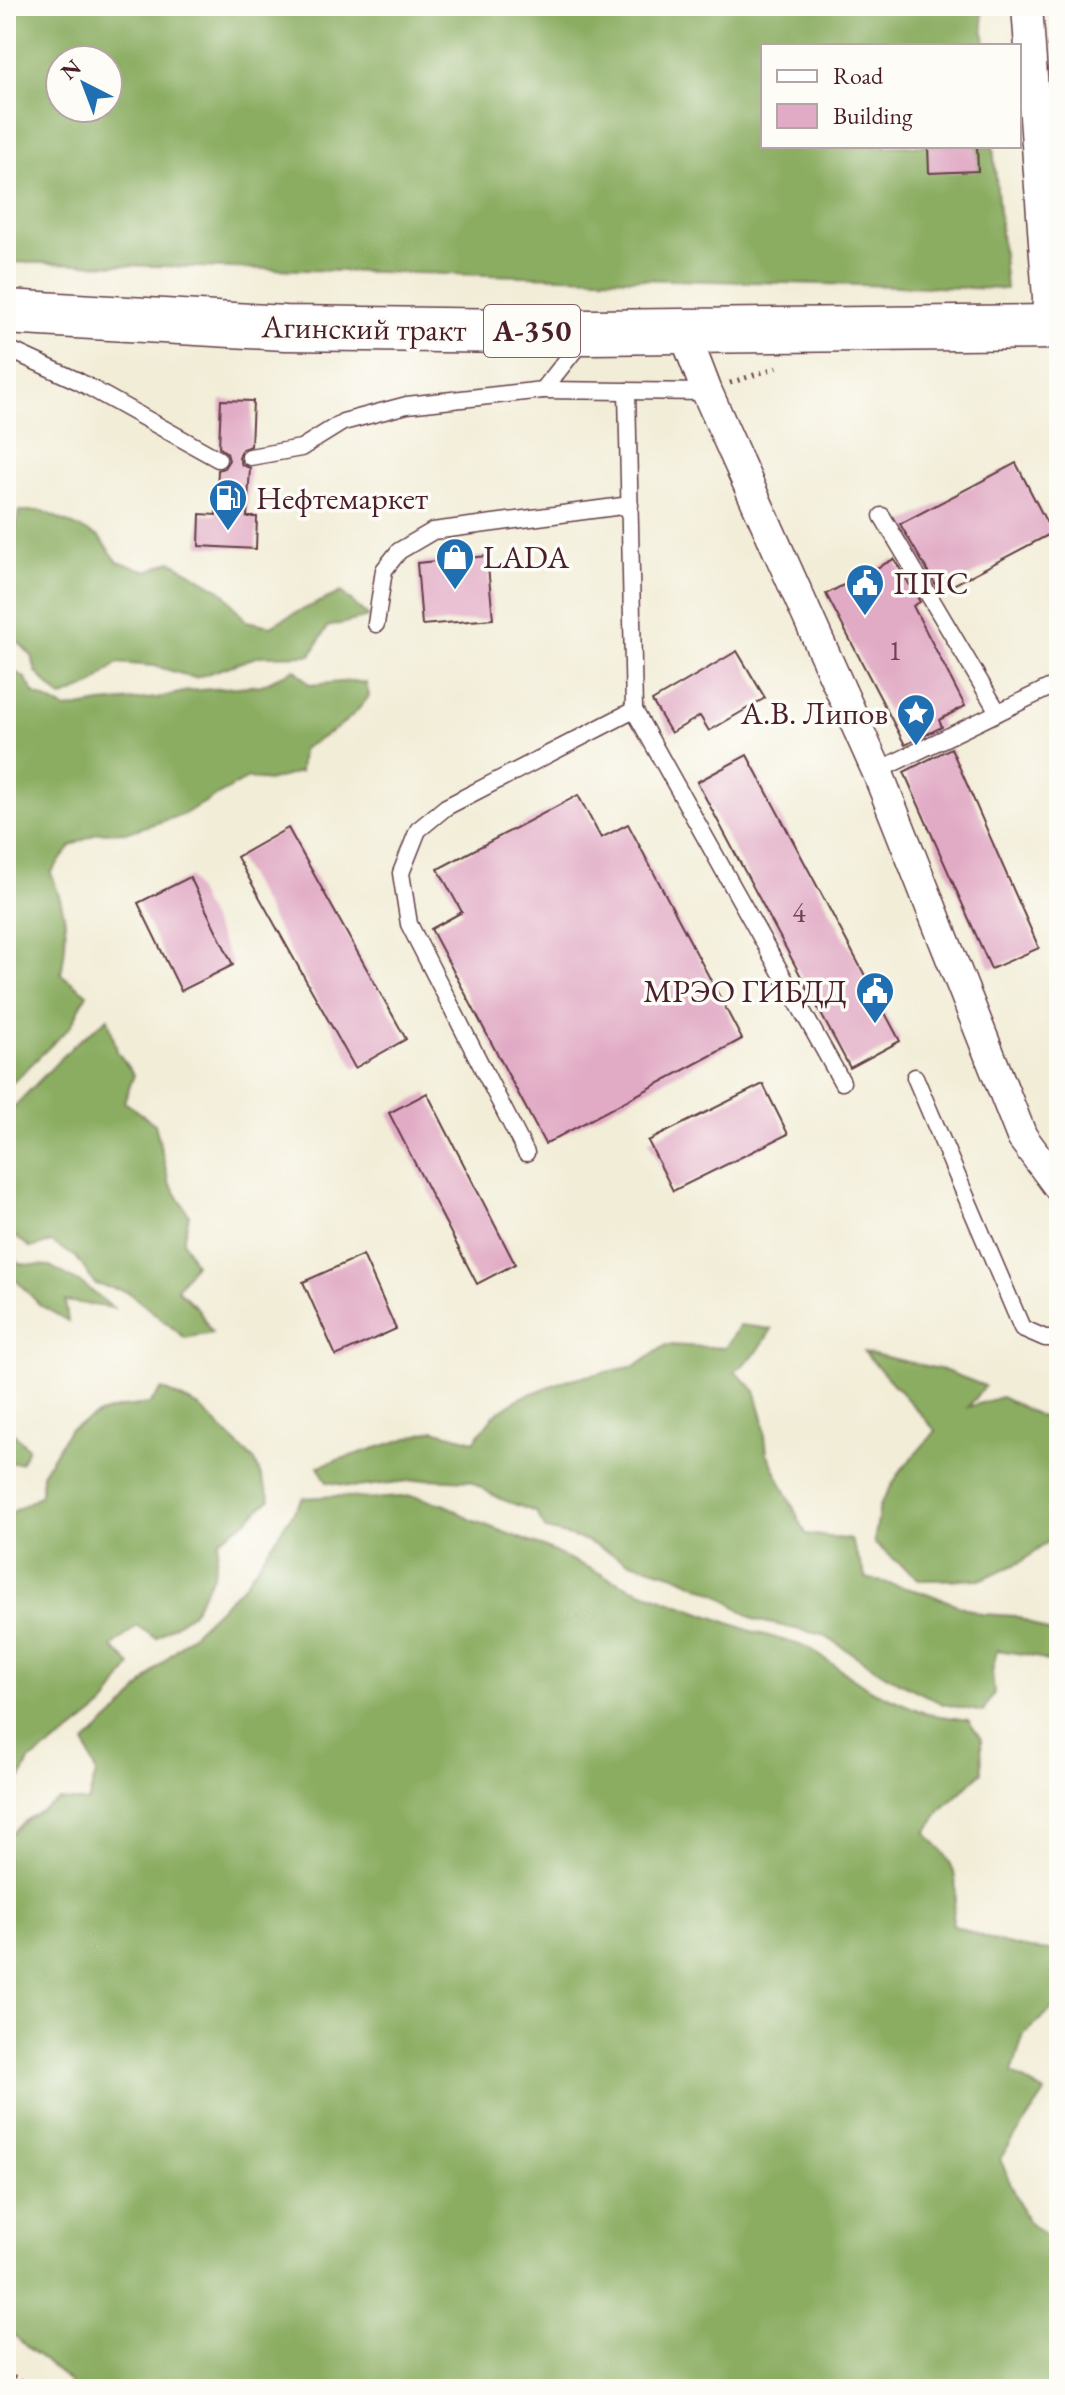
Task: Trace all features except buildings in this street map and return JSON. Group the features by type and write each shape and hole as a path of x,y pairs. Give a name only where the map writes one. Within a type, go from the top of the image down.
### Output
{"highway":[{"name":"Агинский тракт","path":"6,312 285,328 684,332 1053,327"}],"street":[{"path":"1027,6 1048,298 1053,327"},
{"path":"684,332 707,392 877,771 1022,1137 1059,1187"}],"lane":[{"path":"543,390 589,332"},
{"path":"6,348 78,381 218,459"},
{"path":"250,457 301,448 343,422 407,405 543,390 707,392"},
{"path":"627,391 634,710 842,1082"},
{"path":"376,624 384,570 399,551 433,531 630,505"},
{"path":"882,516 998,712"},
{"path":"877,771 1059,683"},
{"path":"526,1153 409,924 401,873 418,830 446,807 634,710"},
{"path":"915,1077 1022,1328 1045,1338 1059,1338"}],"path":[{"path":"707,392 780,366"},
{"path":"6,2374 37,2389"}],"green space":[{"path":"6,6 981,6 985,44 761,44 761,148 993,148 1006,289 6,262"},
{"path":"19,511 43,511 99,537 118,562 148,571 171,561 222,591 246,621 271,626 341,592 369,617 327,627 311,655 259,656 195,678 155,666 117,663 92,685 61,698 36,672 32,656 6,629 6,582"},
{"path":"6,667 24,677 35,694 66,709 158,698 188,691 262,685 295,669 310,685 352,681 366,683 369,696 347,720 302,749 300,772 268,781 248,778 182,815 128,832 97,833 71,846 51,873 65,923 61,974 87,994 71,1026 6,1089"},
{"path":"108,1018 117,1051 134,1075 124,1102 155,1124 169,1182 189,1215 183,1241 195,1264 177,1289 198,1309 212,1333 185,1338 128,1292 95,1284 76,1257 51,1242 31,1248 6,1230 6,1115 74,1045"},
{"path":"6,1249 20,1264 50,1266 84,1285 113,1308 65,1301 68,1321 40,1305 13,1277 6,1277"},
{"path":"740,1325 772,1329 757,1352 735,1372 755,1390 763,1418 767,1453 806,1534 851,1540 866,1578 929,1594 981,1614 1015,1616 1059,1637 1059,1656 1050,1662 997,1650 992,1672 994,1693 983,1712 943,1704 887,1676 823,1635 755,1620 719,1595 675,1575 627,1561 584,1540 546,1530 536,1512 498,1498 470,1481 427,1479 356,1487 327,1482 318,1466 434,1430 474,1441 494,1415 520,1398 566,1380 636,1366 666,1345 725,1348"},
{"path":"864,1352 943,1370 985,1386 968,1407 1001,1397 1050,1421 1059,1418 1059,1542 1052,1539 1021,1562 982,1579 920,1580 874,1543 880,1505 901,1470 936,1431"},
{"path":"162,1389 198,1406 255,1461 270,1499 219,1540 214,1574 192,1613 156,1638 137,1626 112,1647 131,1665 104,1706 29,1761 6,1810 6,1516 41,1495 42,1474 69,1430 99,1414 149,1404"},
{"path":"6,1428 28,1448 21,1463 6,1463"},
{"path":"337,1496 372,1499 413,1496 446,1505 472,1520 541,1546 627,1586 751,1631 807,1647 871,1690 927,1714 968,1720 981,1739 982,1772 942,1809 926,1833 946,1856 954,1874 952,1924 1004,1944 1059,1951 1059,2003 1024,2034 1012,2073 1045,2093 1000,2159 1027,2221 1051,2238 1059,2229 1059,2389 74,2389 13,2333 6,2324 6,1838 26,1820 59,1800 88,1802 96,1773 85,1743 127,1704 157,1668 244,1585 303,1498"}],"place":[{"name":"Нефтемаркет","path":"228,532"},
{"name":"LADA","path":"455,591"},
{"name":"ППС","path":"865,617"},
{"name":"А.В. Липов","path":"916,747"},
{"name":"МРЭО ГИБДД","path":"875,1025"}]}
